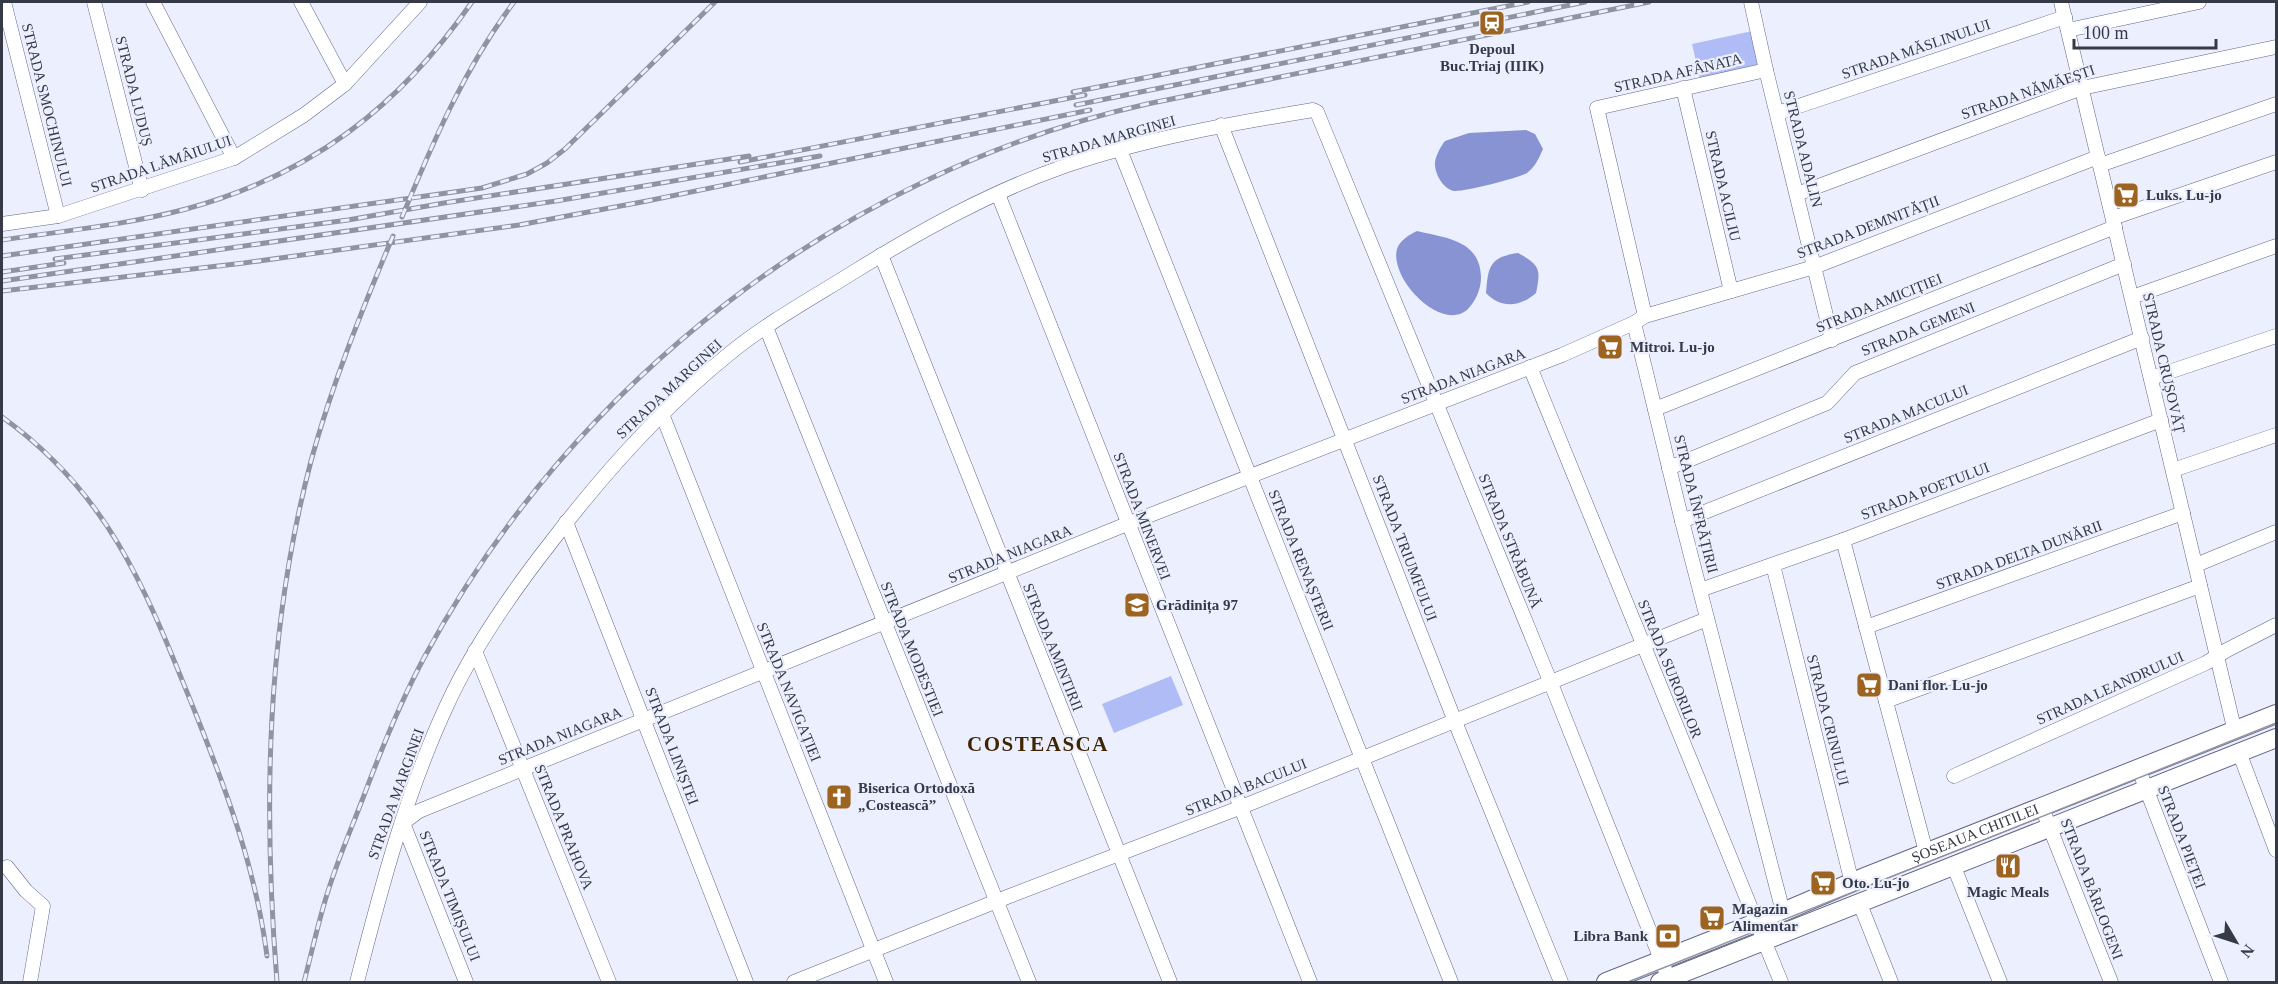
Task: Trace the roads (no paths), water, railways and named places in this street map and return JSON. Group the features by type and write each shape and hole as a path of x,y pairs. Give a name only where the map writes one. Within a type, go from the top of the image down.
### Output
{"main road":[{"name":"ȘOSEAUA CHITILEI","path":"1665,975 1758,923 1783,912 1926,852 2277,714"},
{"name":"ȘOSEAUA CHITILEI","path":"1606,982 1665,975 1765,940 2277,738"}],"street":[{"name":"STRADA SMOCHINULUI","path":"4,2 58,216"},
{"name":"STRADA LUDUȘ","path":"94,2 142,190"},
{"path":"153,2 234,158"},
{"path":"301,2 345,84"},
{"name":"STRADA LĂMÂIULUI","path":"2,224 58,216 234,158 304,115 345,84 420,2"},
{"name":"STRADA ADALIN","path":"1751,2 1832,340"},
{"name":"STRADA CRUȘOVĂȚ","path":"2061,2 2235,732"},
{"name":"STRADA MĂSLINULUI","path":"1778,113 2066,23 2199,2"},
{"name":"STRADA NĂMĂEȘTI","path":"1797,194 2082,88 2277,47"},
{"name":"STRADA AFÂNATA","path":"1597,108 1766,70"},
{"name":"STRADA ACILIU","path":"1683,88 1731,291"},
{"name":"STRADA DEMNITĂȚII","path":"1639,320 1814,267 2099,161 2277,104"},
{"name":"STRADA ÎNFRĂȚIRII","path":"1597,108 1669,468 1783,912"},
{"name":"STRADA MARGINEI","path":"357,982 383,882 424,757 475,651 510,598 566,522 662,414 730,353 766,327 940,221 998,194 1062,167 1120,150 1221,125 1313,110 1317,112"},
{"name":"STRADA STRĂBUNĂ","path":"1317,112 1550,681 1665,975"},
{"name":"STRADA TRIUMFULUI","path":"1221,125 1455,720 1561,982"},
{"name":"STRADA RENAȘTERII","path":"1120,150 1451,982"},
{"name":"STRADA AMICIȚIEI","path":"1656,409 1832,340 2114,223 2277,162"},
{"name":"STRADA MINERVEI","path":"998,194 1239,808 1310,982"},
{"path":"2132,297 2277,246"},
{"name":"STRADA AMINTIRII","path":"881,255 1170,982"},
{"name":"STRADA GEMENI","path":"1669,468 1827,403 1855,373 2124,264"},
{"name":"STRADA NIAGARA","path":"403,823 419,811 522,768 764,673 1127,524 1603,338 1639,320"},
{"name":"STRADA MODESTIEI","path":"766,327 1029,982"},
{"path":"2151,378 2277,336"},
{"name":"STRADA MACULUI","path":"1682,521 2142,338"},
{"name":"STRADA SURORILOR","path":"1530,367 1781,982"},
{"name":"STRADA NAVIGAȚIEI","path":"662,414 886,982"},
{"name":"STRADA POETULUI","path":"1700,590 1843,540 2161,420"},
{"path":"2173,470 2277,435"},
{"name":"STRADA DELTA DUNĂRII","path":"1866,627 2183,513"},
{"name":"STRADA LINIȘTEI","path":"566,522 747,982"},
{"path":"2196,565 2277,532"},
{"path":"1843,540 1926,852"},
{"name":"STRADA CRINULUI","path":"1773,565 1852,883"},
{"path":"1886,702 2200,586"},
{"name":"STRADA BACULUI","path":"794,982 1239,808 1707,619"},
{"name":"STRADA LEANDRULUI","path":"1954,776 2206,663 2277,626"},
{"name":"STRADA PRAHOVA","path":"475,651 609,982"},
{"path":"2239,752 2277,850"},
{"name":"STRADA PIEȚEI","path":"2139,770 2221,982"},
{"name":"STRADA BÂRLOGENI","path":"2042,808 2111,982"},
{"name":"STRADA TIMIȘULUI","path":"403,823 466,982"},
{"path":"7,867 26,891 43,906 30,982"},
{"path":"1954,867 2000,982"},
{"path":"1860,904 1891,982"}],"tram line":[{"path":"1628,982 2276,723"}],"railway":[{"path":"2,240 163,215 231,195 273,177 312,156 348,132 382,105 444,40 472,2"},
{"path":"402,217 438,133 465,79 480,52 514,2"},
{"path":"2,256 482,188 527,174 547,163 565,149 715,2"},
{"path":"1073,92 1528,2"},
{"path":"1076,105 1585,2"},
{"path":"304,982 333,875 391,726 425,656 486,556 557,464 638,379 727,303 824,236 926,180 1034,136 1147,104 1649,2"},
{"path":"740,162 1085,95"},
{"path":"2,291 244,263 519,225 1090,110"},
{"path":"55,259 348,220 749,156"},
{"path":"2,281 556,201 820,156"},
{"path":"277,982 270,851 270,785 272,720 285,590 296,525 319,432 348,347 393,236"},
{"path":"2,272 64,263"},
{"path":"2,417 40,447 71,479 98,513 142,587 207,742 229,802 256,893 267,956"}],"place":[{"name":"Depoul Buc.Triaj (IIIK)","path":"1492,23"},
{"name":"Luks. Lu-jo","path":"2126,195"},
{"name":"Mitroi. Lu-jo","path":"1610,347"},
{"name":"Grădinița 97","path":"1137,605"},
{"name":"Dani flor. Lu-jo","path":"1869,685"},
{"name":"Biserica Ortodoxă „Costească”","path":"839,797"},
{"name":"Magic Meals","path":"2008,866"},
{"name":"Oto. Lu-jo","path":"1823,883"},
{"name":"Magazin Alimentar","path":"1712,918"},
{"name":"Libra Bank","path":"1668,936"}],"district":[{"name":"COSTEASCA","path":"1038,744"}]}
